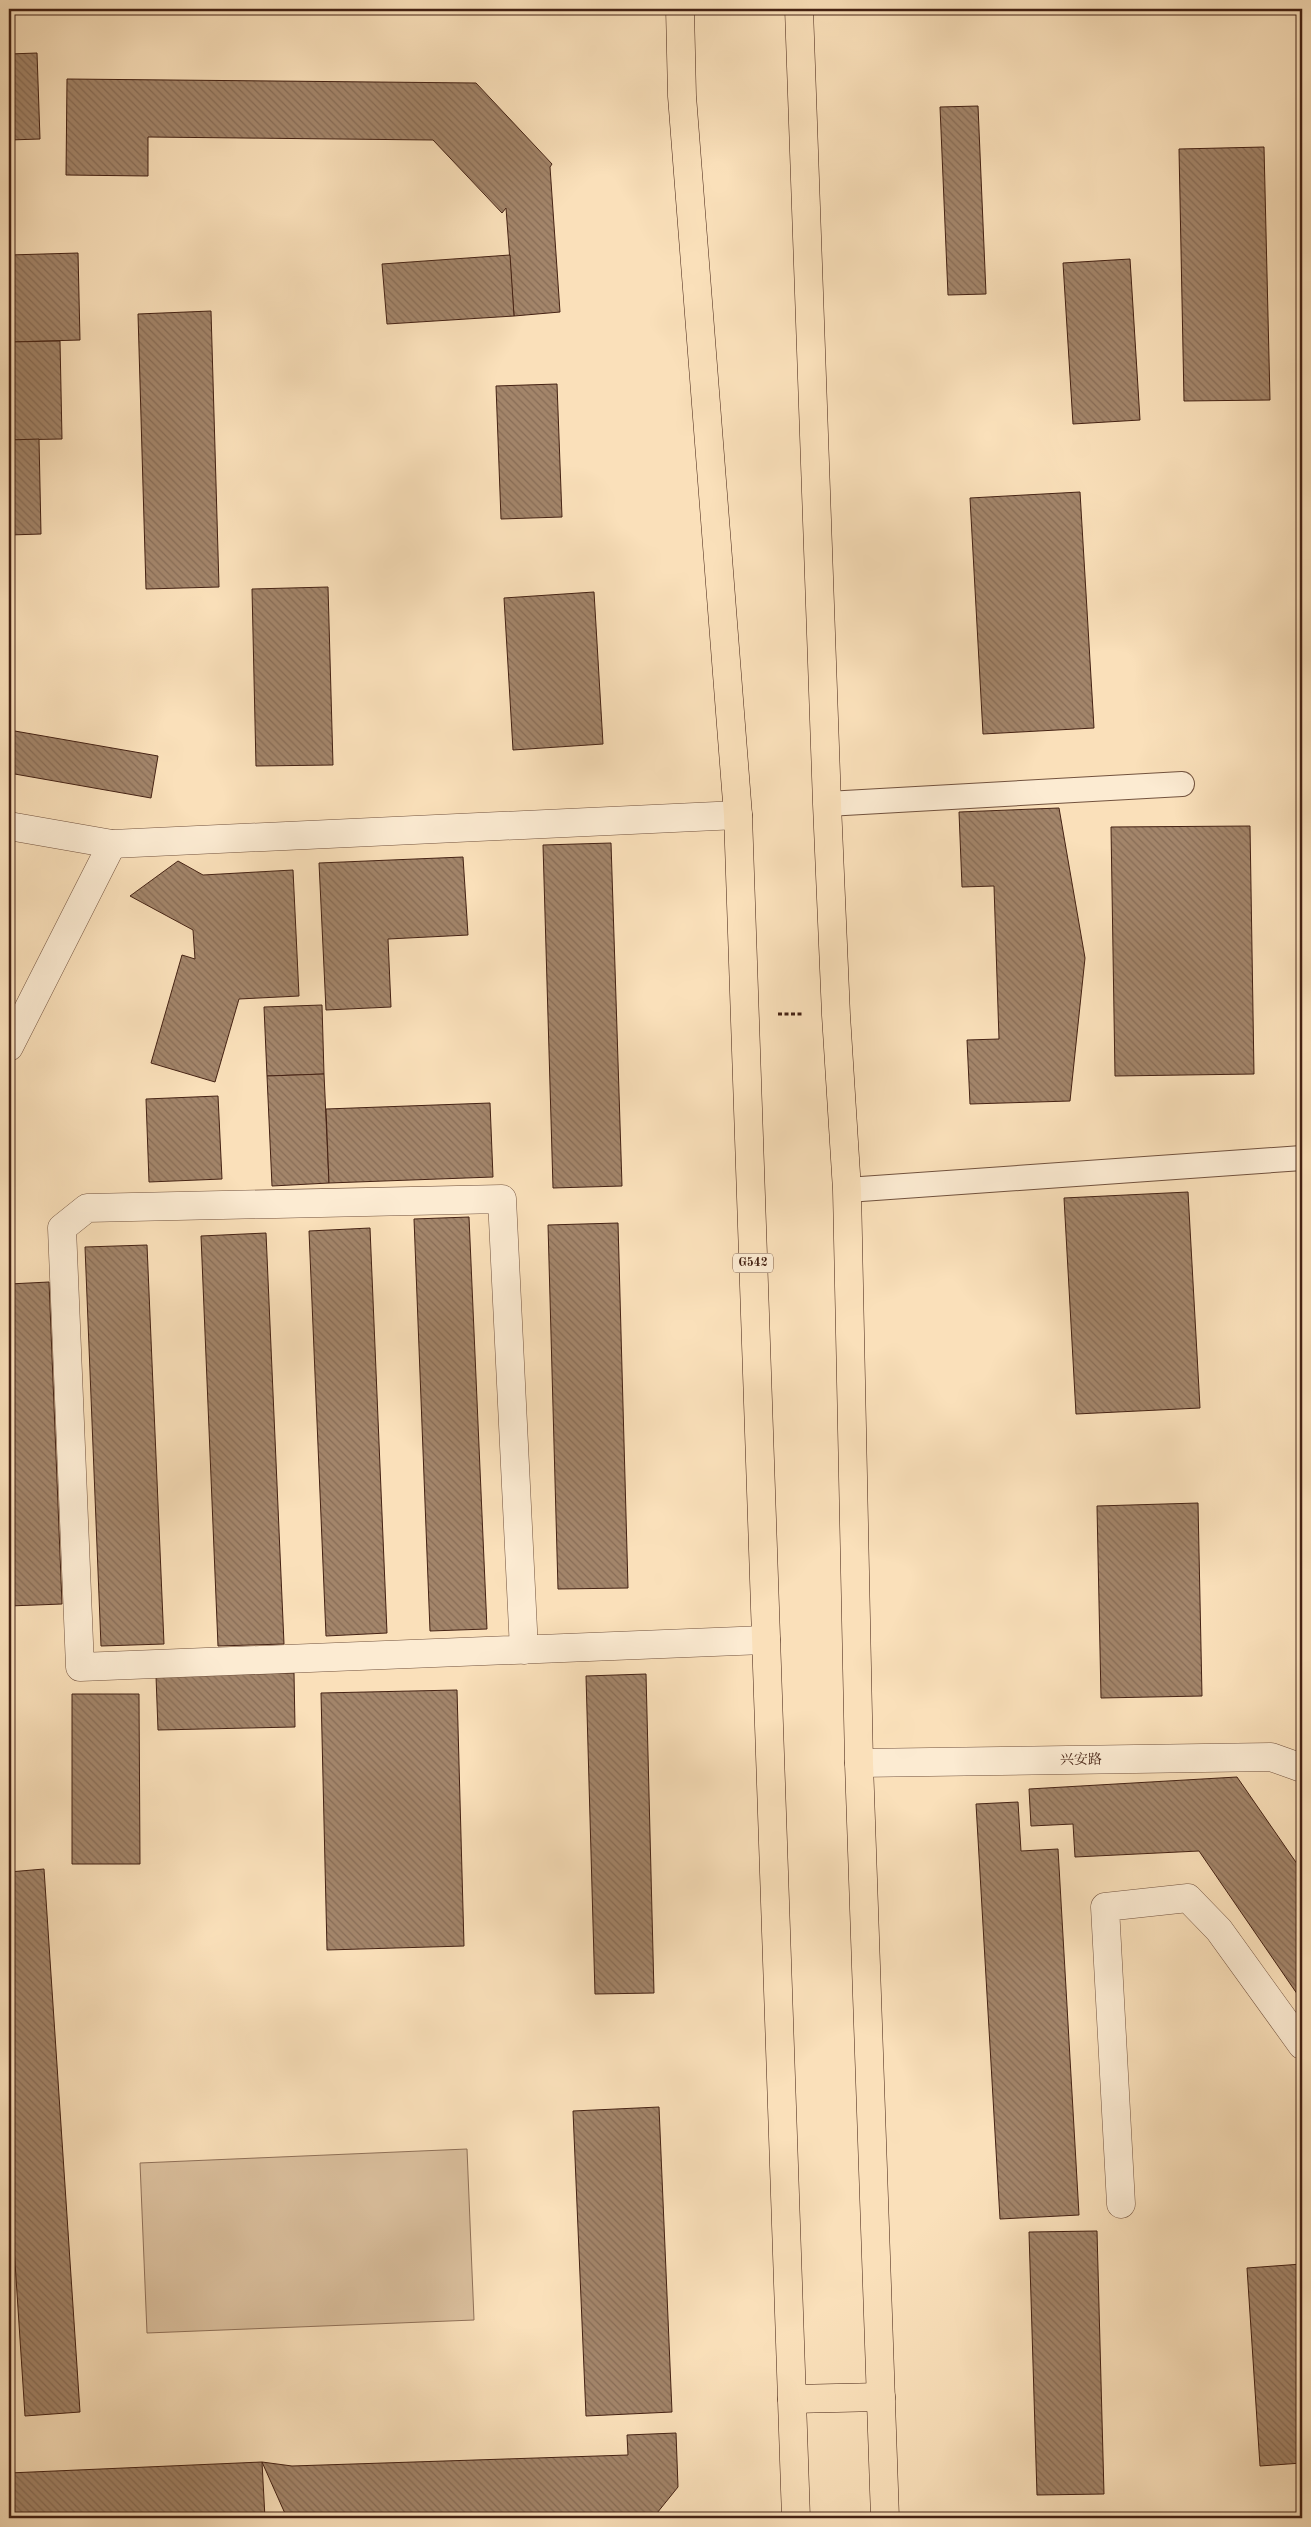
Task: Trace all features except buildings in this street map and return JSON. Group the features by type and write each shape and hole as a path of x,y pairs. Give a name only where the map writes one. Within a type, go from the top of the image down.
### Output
{"main road":[{"name":"G542","path":"680,9 682,96 738,815 796,2518"},
{"path":"799,9 827,804 846,1190 859,1763 885,2518"},
{"path":"792,2399 881,2397"}],"street":[{"path":"9,826 112,844 738,815"},
{"path":"9,1047 112,844"},
{"path":"524,1650 502,1199 87,1208 62,1228 80,1667 524,1650 766,1640"},
{"name":"兴安路","path":"859,1763 1271,1757 1302,1768"},
{"path":"1121,2204 1105,1907 1188,1898 1219,1930 1302,2045"}],"lane":[{"path":"827,804 1182,784"},
{"path":"846,1190 1302,1158"}],"path":[{"path":"745,1014 836,1015"}],"shaded area":[{"path":"467,2149 474,2320 147,2333 140,2163"}]}
